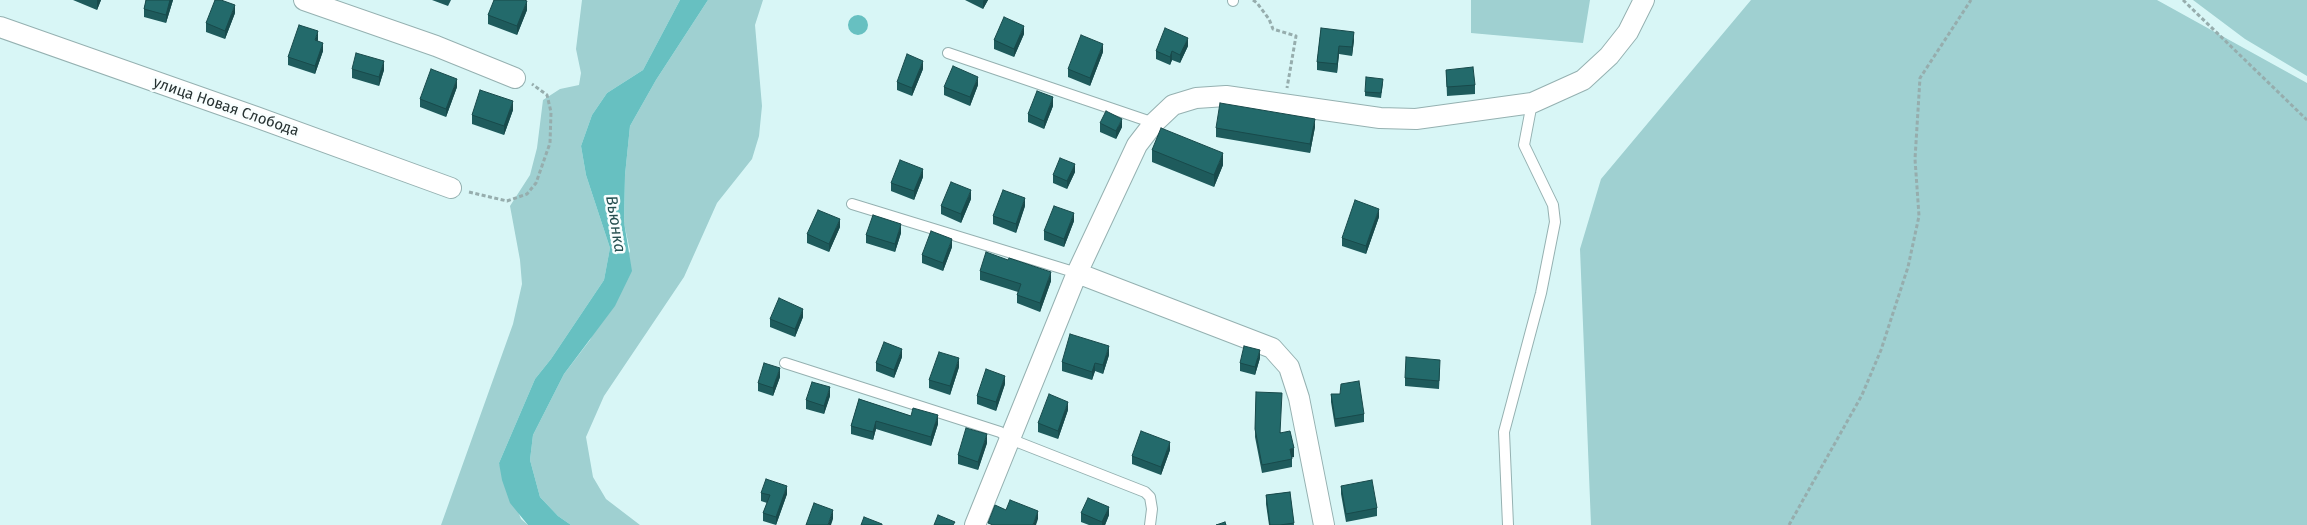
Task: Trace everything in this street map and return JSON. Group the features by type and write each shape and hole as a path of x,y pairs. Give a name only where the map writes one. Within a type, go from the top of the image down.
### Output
{"street":[{"path":"304,0 436,46 515,78"},
{"path":"975,525 1077,273 1137,145 1154,123 1173,105 1196,98 1226,96 1380,118 1416,119 1532,103 1583,80 1609,56 1628,32 1644,0"},
{"name":"улица Новая Слобода","path":"0,27 451,188"},
{"path":"1077,273 1272,348 1289,367 1299,398 1324,525"}],"lane":[{"path":"948,53 1154,123"},
{"path":"1508,525 1504,432 1541,293 1555,222 1553,205 1524,145 1532,103"},
{"path":"852,204 1077,273"},
{"path":"785,363 1000,432 1010,439 1145,492 1150,497 1152,509 1150,525"}],"path":[{"path":"1253,0 1258,3 1272,29 1296,36 1284,104"},
{"path":"1789,525 1862,395 1881,350 1908,267 1919,216 1916,159 1920,78 1971,0"},
{"path":"2183,0 2307,120"},
{"path":"451,188 507,201 527,194 536,183 550,142 551,112 547,95 535,85 515,78"}],"shaded area":[{"path":"582,0 680,0 643,70 607,93 592,115 581,146 586,175 610,248 604,280 551,359 535,379 499,463 521,519 528,525 441,525 513,324 522,284 520,260 510,206 530,175 537,148 543,100 560,89 579,85 581,73 576,49"},
{"path":"708,0 763,0 755,25 762,106 759,136 752,159 717,203 684,277 604,396 586,437 593,477 606,499 640,525 571,525 558,516 540,497 530,460 533,435 564,374 590,340 630,251 624,223 625,175 630,126 656,80"},
{"path":"1471,0 1590,0 1583,43 1471,33"},
{"path":"1751,0 2157,0 2307,83 2307,525 1591,525 1580,249 1601,179"},
{"path":"2193,0 2307,0 2307,76 2245,39"}],"water":[{"name":"Вьюнка","path":"680,0 708,0 656,80 630,126 625,175 624,222 632,271 615,306 564,374 533,435 530,460 540,497 558,516 571,525 528,525 510,503 502,480 499,463 535,379 551,359 604,280 610,248 586,175 581,146 592,115 607,93 643,70"},
{"path":"858,15 865,18 868,25 865,32 858,35 851,32 848,25 851,18"}],"building":[{"path":"146,0 170,0 166,15 144,9"},
{"path":"215,0 235,5 225,31 206,23"},
{"path":"494,0 527,1 517,26 488,15"},
{"path":"1004,17 1024,26 1014,49 994,40"},
{"path":"299,25 318,31 315,40 323,43 315,66 288,57"},
{"path":"1165,28 1188,38 1180,55 1172,51 1170,57 1156,51"},
{"path":"1321,28 1354,32 1352,47 1339,46 1337,64 1317,62"},
{"path":"1081,35 1103,44 1090,78 1068,69"},
{"path":"356,53 384,61 379,77 352,69"},
{"path":"907,54 923,61 912,88 897,82"},
{"path":"953,66 978,77 970,97 944,87"},
{"path":"1473,67 1475,85 1447,87 1446,70"},
{"path":"431,69 457,79 446,109 420,99"},
{"path":"1366,77 1383,79 1381,93 1365,92"},
{"path":"480,90 513,101 504,126 472,115"},
{"path":"1037,91 1053,97 1044,121 1028,114"},
{"path":"1220,103 1315,119 1310,144 1216,128"},
{"path":"1106,111 1122,119 1116,131 1100,123"},
{"path":"1161,128 1223,153 1214,175 1152,150"},
{"path":"1060,158 1075,164 1067,181 1053,175"},
{"path":"900,160 923,169 914,191 891,183"},
{"path":"951,182 971,190 961,214 941,206"},
{"path":"1003,190 1025,198 1016,224 993,216"},
{"path":"1355,200 1379,209 1366,246 1342,238"},
{"path":"1054,206 1074,213 1064,239 1044,231"},
{"path":"818,210 840,219 829,244 807,234"},
{"path":"873,215 901,224 895,244 866,235"},
{"path":"931,231 952,239 943,263 922,255"},
{"path":"986,252 1051,272 1040,303 1017,295 1021,284 980,271"},
{"path":"779,298 803,309 795,329 770,319"},
{"path":"1070,334 1109,346 1103,365 1095,363 1092,372 1062,362"},
{"path":"884,342 902,349 894,370 876,363"},
{"path":"1244,346 1260,350 1255,367 1240,363"},
{"path":"939,352 959,358 950,386 929,380"},
{"path":"1406,357 1440,360 1439,381 1405,378"},
{"path":"764,363 780,368 773,388 758,383"},
{"path":"986,369 1005,376 996,402 977,396"},
{"path":"1359,381 1364,414 1335,419 1331,394 1340,394 1341,384"},
{"path":"812,382 830,387 824,406 806,400"},
{"path":"1256,392 1282,393 1280,433 1290,431 1294,448 1290,449 1292,459 1262,465 1255,429"},
{"path":"1049,394 1068,402 1058,431 1038,423"},
{"path":"859,399 911,416 913,408 938,415 931,437 876,421 873,432 851,426"},
{"path":"966,428 987,434 978,462 958,455"},
{"path":"1141,431 1170,442 1161,467 1132,456"},
{"path":"766,479 787,486 776,517 763,513 770,495 761,493"},
{"path":"1372,480 1377,508 1346,514 1341,486"},
{"path":"1290,492 1294,523 1270,525 1266,495"},
{"path":"1088,498 1109,507 1102,522 1081,513"},
{"path":"1010,500 1038,511 1033,525 993,525 988,523 995,505 1006,510"},
{"path":"814,503 833,510 828,525 806,525"},
{"path":"938,515 955,522 953,525 934,525"},
{"path":"864,517 882,524 882,525 861,525"}]}
